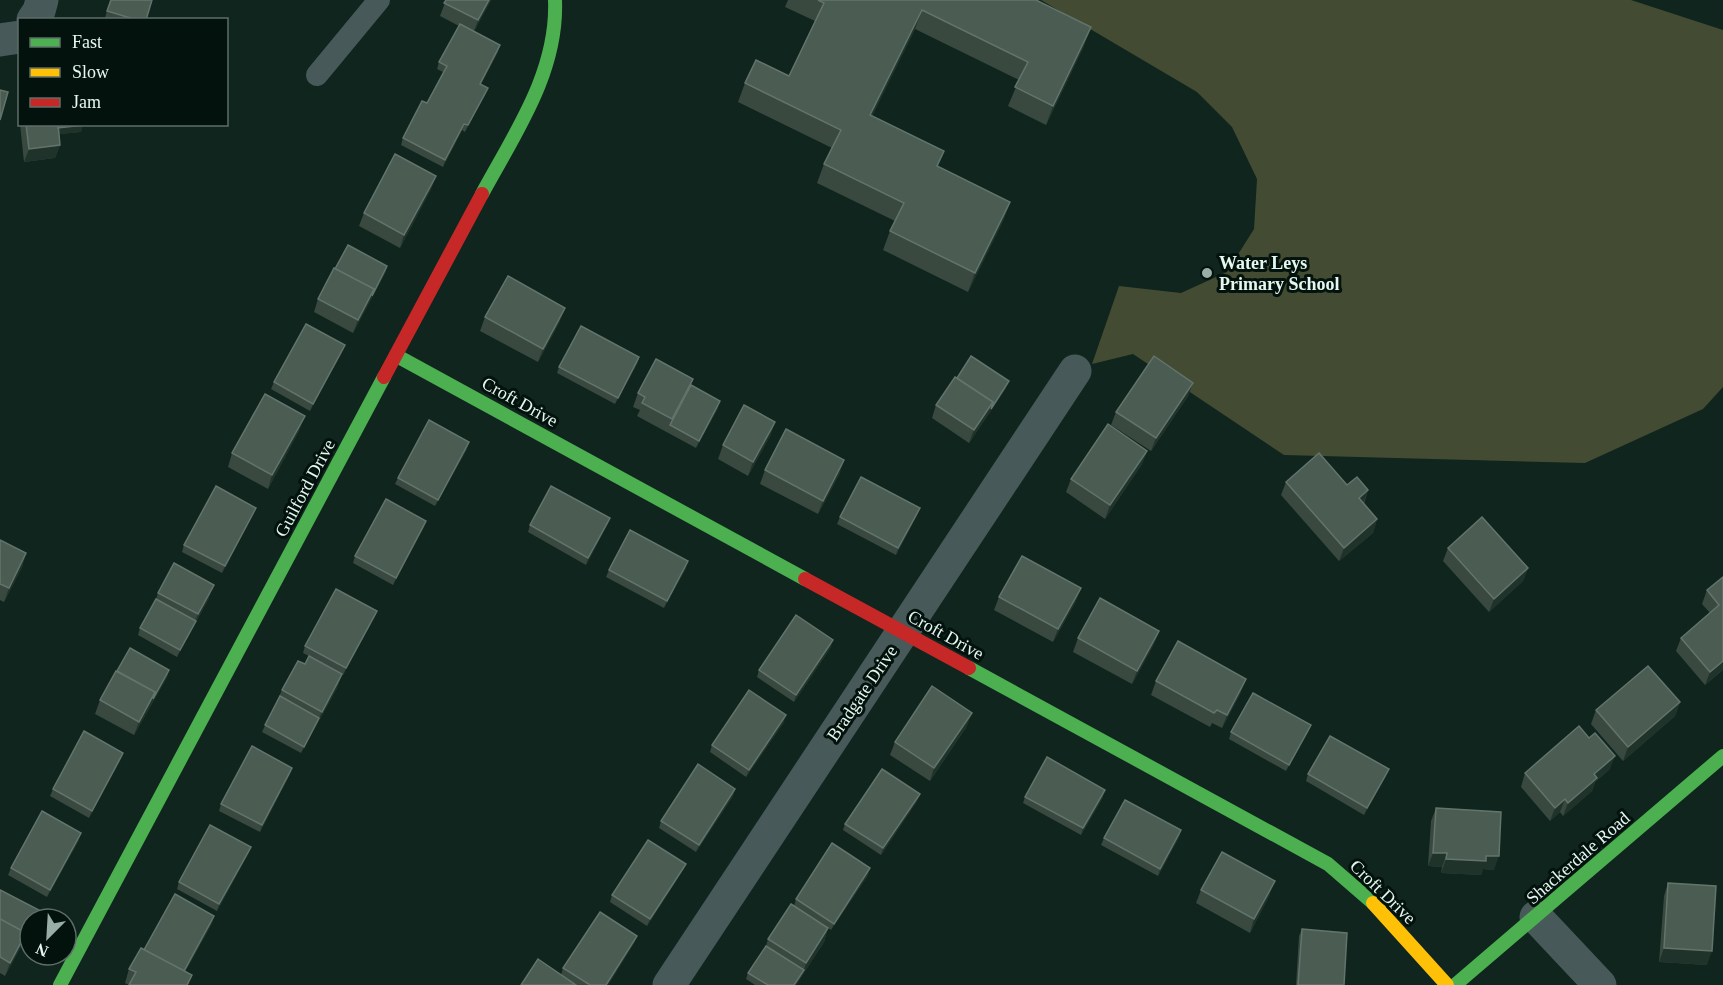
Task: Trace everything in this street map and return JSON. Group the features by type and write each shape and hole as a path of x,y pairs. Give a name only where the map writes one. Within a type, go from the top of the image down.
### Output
{"street":[{"path":"34,18 42,0"},
{"name":"Guilford Drive","path":"60,985 534,98 549,62 556,22 555,0"},
{"path":"0,40 18,37"},
{"name":"Croft Drive","path":"397,356 1328,864 1365,894 1448,985"},
{"name":"Bradgate Drive","path":"669,985 1075,371"},
{"name":"Shackerdale Road","path":"1455,985 1723,756"},
{"path":"1536,917 1600,985"}],"lane":[{"path":"317,75 379,0"}],"green space":[{"path":"1041,0 1631,0 1723,30 1723,387 1703,409 1585,463 1284,455 1133,354 1092,364 1119,286 1181,293 1227,272 1254,229 1257,179 1232,127 1197,92"}],"building":[{"path":"111,0 152,0 147,18 130,18 107,11"},
{"path":"446,0 489,0 478,20 444,3"},
{"path":"818,0 1036,0 1091,27 1053,106 1015,87 1028,62 922,10 870,115 944,151 937,166 1010,202 975,273 890,231 904,203 824,164 841,130 745,83 756,60 789,76 824,3"},
{"path":"460,24 500,45 480,84 488,88 468,125 464,124 445,160 403,138 422,101 427,103 447,66 439,62"},
{"path":"0,90 8,92 0,120"},
{"path":"26,126 58,126 60,145 29,149"},
{"path":"395,154 436,176 404,235 364,213"},
{"path":"348,245 387,266 372,296 374,289 335,269"},
{"path":"334,268 374,289 358,320 318,299"},
{"path":"508,276 565,308 543,349 485,317"},
{"path":"306,324 345,345 313,404 274,382"},
{"path":"581,326 639,357 618,398 559,367"},
{"path":"971,356 1009,381 991,409 993,402 957,378"},
{"path":"1154,356 1193,383 1156,438 1116,412"},
{"path":"656,359 693,379 672,419 642,403 645,397 638,393"},
{"path":"955,377 993,402 974,430 936,405"},
{"path":"691,385 720,401 699,441 670,425"},
{"path":"265,394 305,416 272,475 232,453"},
{"path":"744,405 775,422 753,462 723,445"},
{"path":"429,420 469,442 438,500 398,478"},
{"path":"1108,424 1147,451 1110,505 1071,479"},
{"path":"786,429 844,460 823,501 765,470"},
{"path":"1319,453 1347,485 1357,477 1368,490 1359,498 1377,519 1344,548 1286,482"},
{"path":"861,477 920,508 898,548 840,517"},
{"path":"216,486 256,508 225,566 184,545"},
{"path":"551,486 610,518 588,558 530,525"},
{"path":"386,499 426,521 396,578 355,556"},
{"path":"1482,517 1528,568 1494,599 1448,548"},
{"path":"630,530 688,561 667,601 609,570"},
{"path":"0,540 26,553 9,588 0,584"},
{"path":"1022,556 1081,588 1058,629 999,597"},
{"path":"174,563 214,585 198,614 158,593"},
{"path":"1723,577 1723,661 1710,672 1681,638 1719,605 1707,590"},
{"path":"336,589 377,611 346,668 305,646"},
{"path":"1100,598 1159,631 1137,671 1078,638"},
{"path":"156,599 196,621 180,650 140,628"},
{"path":"796,615 833,640 796,695 759,670"},
{"path":"1178,641 1246,679 1227,715 1217,710 1214,713 1156,681"},
{"path":"130,648 169,670 153,699 155,692 117,671"},
{"path":"309,656 342,674 322,712 282,690 298,661 305,664"},
{"path":"1648,666 1680,702 1628,747 1596,710"},
{"path":"116,671 155,692 139,722 100,700"},
{"path":"932,686 972,713 934,768 895,742"},
{"path":"749,690 786,715 749,770 712,745"},
{"path":"1253,693 1311,725 1289,765 1231,732"},
{"path":"280,696 319,718 304,747 265,725"},
{"path":"1579,726 1589,738 1595,733 1615,756 1594,774 1597,778 1568,803 1565,799 1555,808 1525,773"},
{"path":"84,731 123,753 92,811 53,789"},
{"path":"1330,736 1389,769 1367,808 1308,774"},
{"path":"252,746 292,768 262,825 221,804"},
{"path":"1047,757 1105,790 1083,828 1025,797"},
{"path":"698,764 735,789 699,845 661,821"},
{"path":"882,769 920,794 883,848 845,824"},
{"path":"1125,800 1181,830 1160,869 1104,838"},
{"path":"1436,808 1501,812 1499,856 1486,856 1486,861 1446,859 1447,853 1433,853"},
{"path":"42,811 81,833 50,890 11,868"},
{"path":"210,825 251,847 219,904 179,882"},
{"path":"648,840 686,864 650,919 612,895"},
{"path":"832,843 870,868 834,924 796,899"},
{"path":"1222,852 1275,881 1254,919 1201,890"},
{"path":"1668,883 1716,886 1712,951 1664,948"},
{"path":"0,890 33,907 18,907 18,929 0,919"},
{"path":"175,894 214,916 184,971 144,950"},
{"path":"791,904 828,928 806,963 768,939"},
{"path":"600,912 637,936 606,985 590,985 563,968"},
{"path":"0,919 18,929 18,948 10,963 0,957"},
{"path":"1302,929 1347,933 1344,985 1298,985"},
{"path":"766,946 804,970 794,985 768,985 748,973"},
{"path":"141,948 192,975 187,985 129,985 136,972 129,969"},
{"path":"538,959 576,985 521,985"}],"traffic: fast":[{"path":"482,194 520,125 542,77 550,52 555,0"},
{"path":"397,356 805,579"},
{"path":"60,985 384,377"},
{"path":"969,668 1328,864 1373,903"},
{"path":"1455,985 1723,756"}],"traffic: slow":[{"path":"1373,903 1447,985"}],"traffic: jam":[{"path":"384,377 482,194"},
{"path":"805,579 969,668"}],"place":[{"name":"Water Leys Primary School","path":"1207,273"}]}
